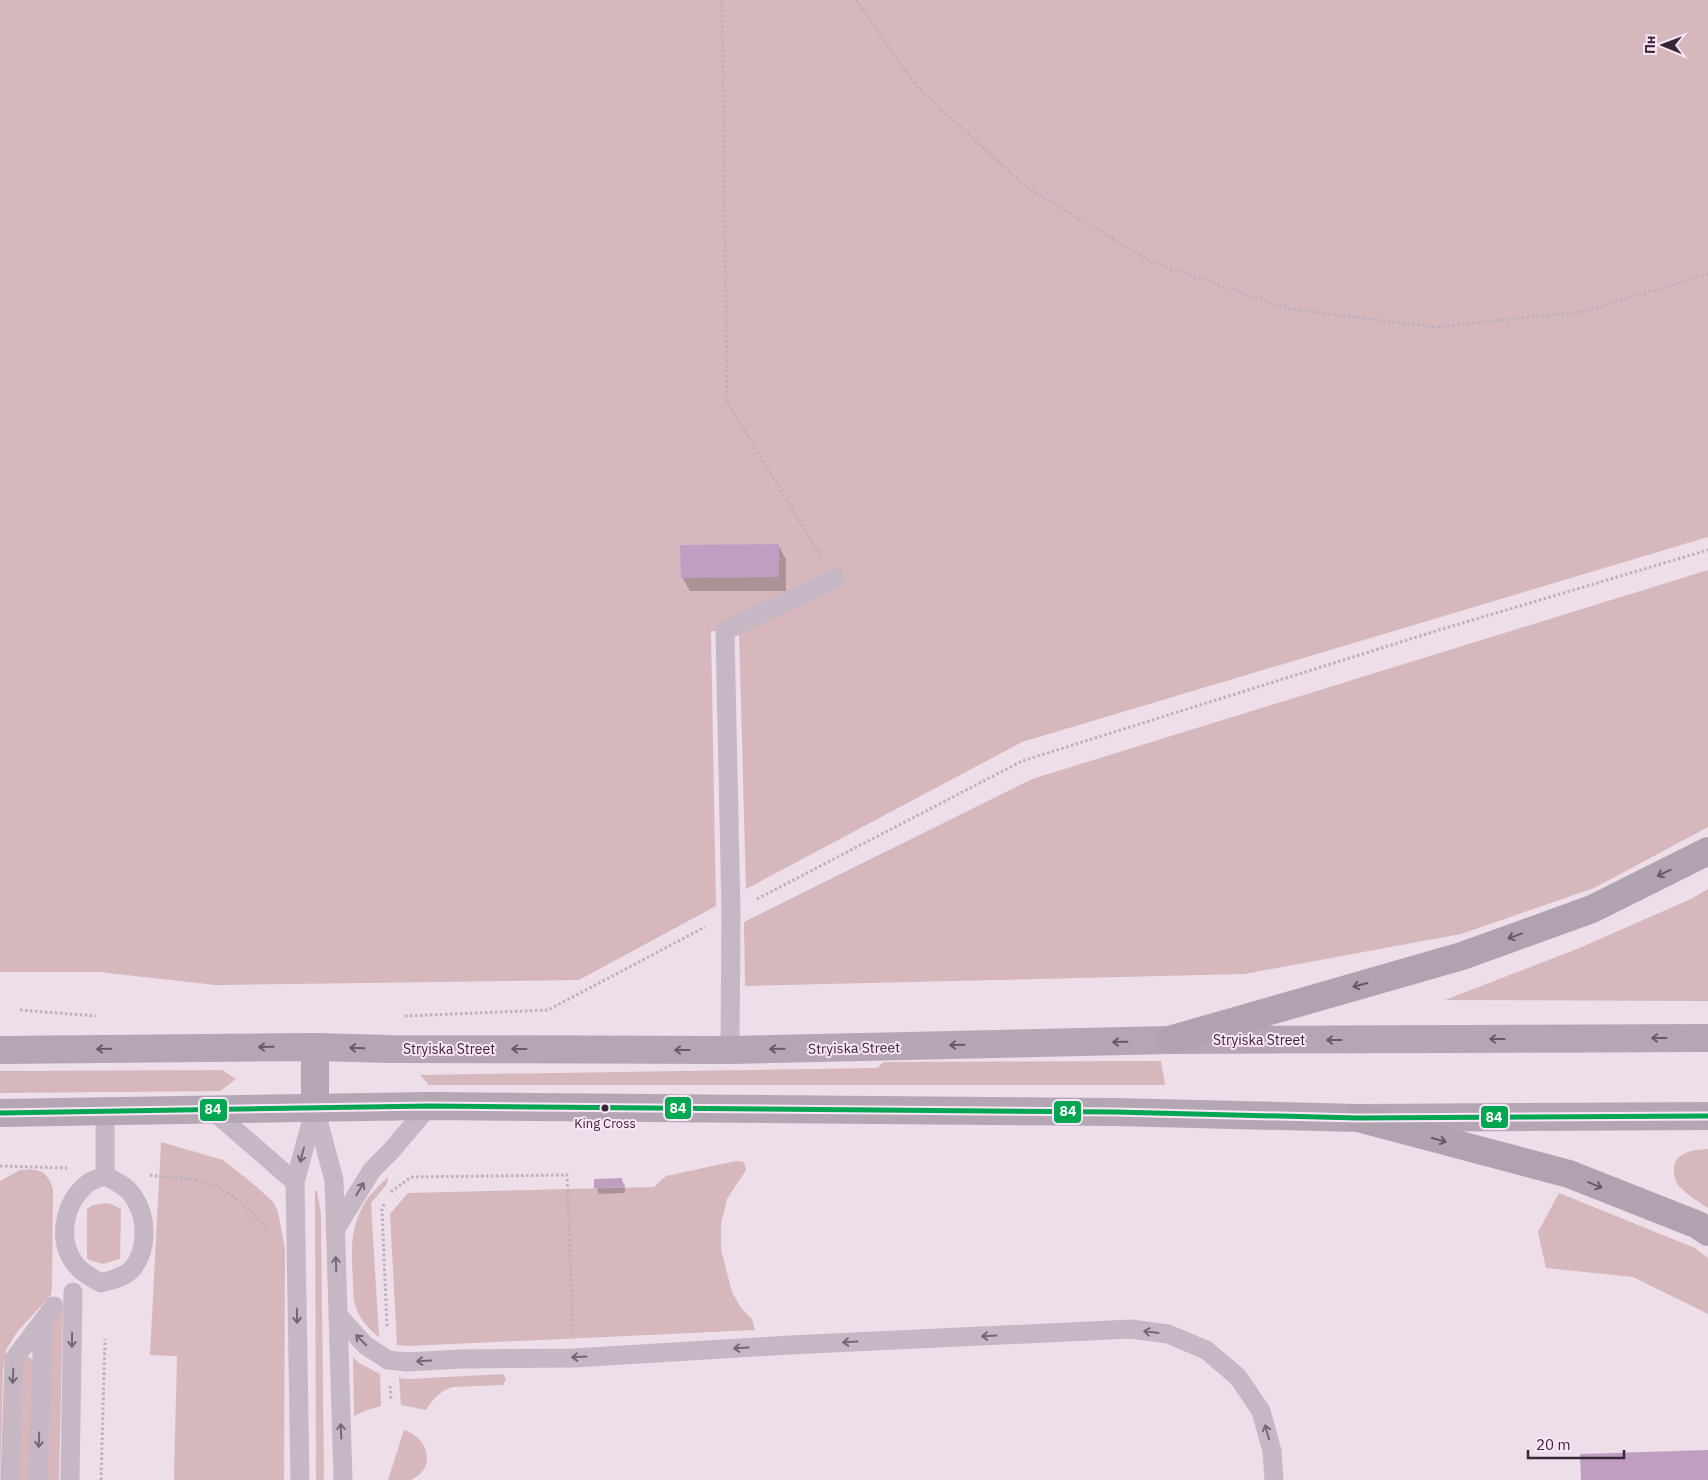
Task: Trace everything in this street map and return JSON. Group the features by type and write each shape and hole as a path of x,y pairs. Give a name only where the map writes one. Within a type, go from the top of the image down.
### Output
{"highway":[{"path":"1169,1040 1462,956 1592,908 1708,851"},
{"path":"1358,1118 1569,1174 1698,1225 1708,1232"}],"main road":[{"name":"Stryiska Street","path":"0,1050 315,1046 390,1049 730,1050 1169,1040 1708,1038"},
{"path":"315,1046 315,1108"},
{"path":"0,1113 429,1106 1076,1111 1358,1118 1708,1116"}],"lane":[{"path":"730,1050 730,914 725,631 835,578"},
{"path":"335,1230 372,1170 429,1106"},
{"path":"300,1480 295,1182 315,1108"},
{"path":"315,1108 334,1180 343,1480"},
{"path":"212,1110 295,1182"},
{"path":"105,1112 105,1173"},
{"path":"105,1173 122,1184 133,1195 141,1214 145,1235 141,1254 132,1269 119,1278 101,1283 86,1275 75,1264 68,1251 64,1235 67,1212 76,1195 88,1182 105,1173"},
{"path":"70,1480 73,1292"},
{"path":"10,1480 14,1359 54,1306"},
{"path":"338,1316 365,1345 388,1360 407,1362 460,1359 574,1358 790,1345 1121,1329 1168,1334 1206,1350 1238,1377 1261,1411 1272,1451 1274,1480"},
{"path":"38,1480 43,1321"}],"path":[{"path":"722,0 727,402 835,578"},
{"path":"856,0 917,86 1025,186 1151,262 1290,309 1436,327 1588,311 1708,274"},
{"path":"399,1017 548,1010 1022,761 1439,630 1708,550"},
{"path":"20,1010 99,1017"},
{"path":"0,1166 188,1179 214,1185 240,1201 272,1233"},
{"path":"387,1332 382,1209 391,1192 411,1177 567,1175 574,1358"},
{"path":"101,1480 105,1339"},
{"path":"390,1383 391,1399"}],"shaded area":[{"path":"0,0 1708,0 1708,537 1022,742 746,889 739,631 711,631 716,906 579,980 215,985 99,972 0,972"},
{"path":"1708,570 1708,827 1594,888 1461,934 1244,974 745,986 744,922 1032,779"},
{"path":"1708,889 1708,1001 1445,1000 1577,949 1691,899"},
{"path":"1161,1061 1165,1085 429,1085 420,1075 877,1068 884,1062"},
{"path":"222,1070 236,1079 220,1091 0,1093 0,1071"},
{"path":"161,1142 223,1160 274,1203 278,1212 285,1249 284,1480 174,1480 177,1356 150,1355"},
{"path":"1708,1149 1708,1208 1679,1186 1674,1172 1675,1165 1680,1156 1690,1151"},
{"path":"736,1161 744,1162 746,1170 727,1199 721,1224 721,1250 732,1292 741,1308 752,1319 755,1330 409,1346 397,1345 390,1214 408,1193 654,1187 666,1176"},
{"path":"32,1169 45,1174 53,1189 52,1287 51,1295 17,1332 6,1350 3,1370 0,1480 0,1181 20,1170"},
{"path":"388,1177 387,1184 371,1203 379,1337 363,1322 356,1307 353,1292 352,1242 356,1224 365,1202"},
{"path":"315,1191 317,1191 321,1214 324,1480 316,1480"},
{"path":"1559,1193 1695,1248 1708,1258 1708,1314 1633,1277 1546,1268 1538,1232"},
{"path":"105,1203 121,1209 120,1259 103,1264 87,1259 87,1209 93,1205"},
{"path":"63,1307 59,1480 47,1480 51,1339 53,1322"},
{"path":"25,1357 30,1357 33,1361 30,1480 19,1480 21,1367"},
{"path":"353,1357 359,1363 380,1374 381,1406 354,1416"},
{"path":"503,1374 506,1379 503,1385 452,1387 437,1396 426,1410 401,1405 399,1378"},
{"path":"404,1430 420,1440 426,1451 426,1463 424,1469 417,1477 411,1480 388,1480"}],"building":[{"path":"779,544 779,577 681,578 680,545"},
{"path":"622,1178 623,1187 594,1188 594,1179"},
{"path":"1708,1450 1708,1480 1581,1480 1580,1454"}],"transit line":[{"name":"84","path":"0,1113 429,1106 1115,1112 1358,1118 1708,1116"}],"place":[{"name":"King Cross","path":"605,1108"}]}
